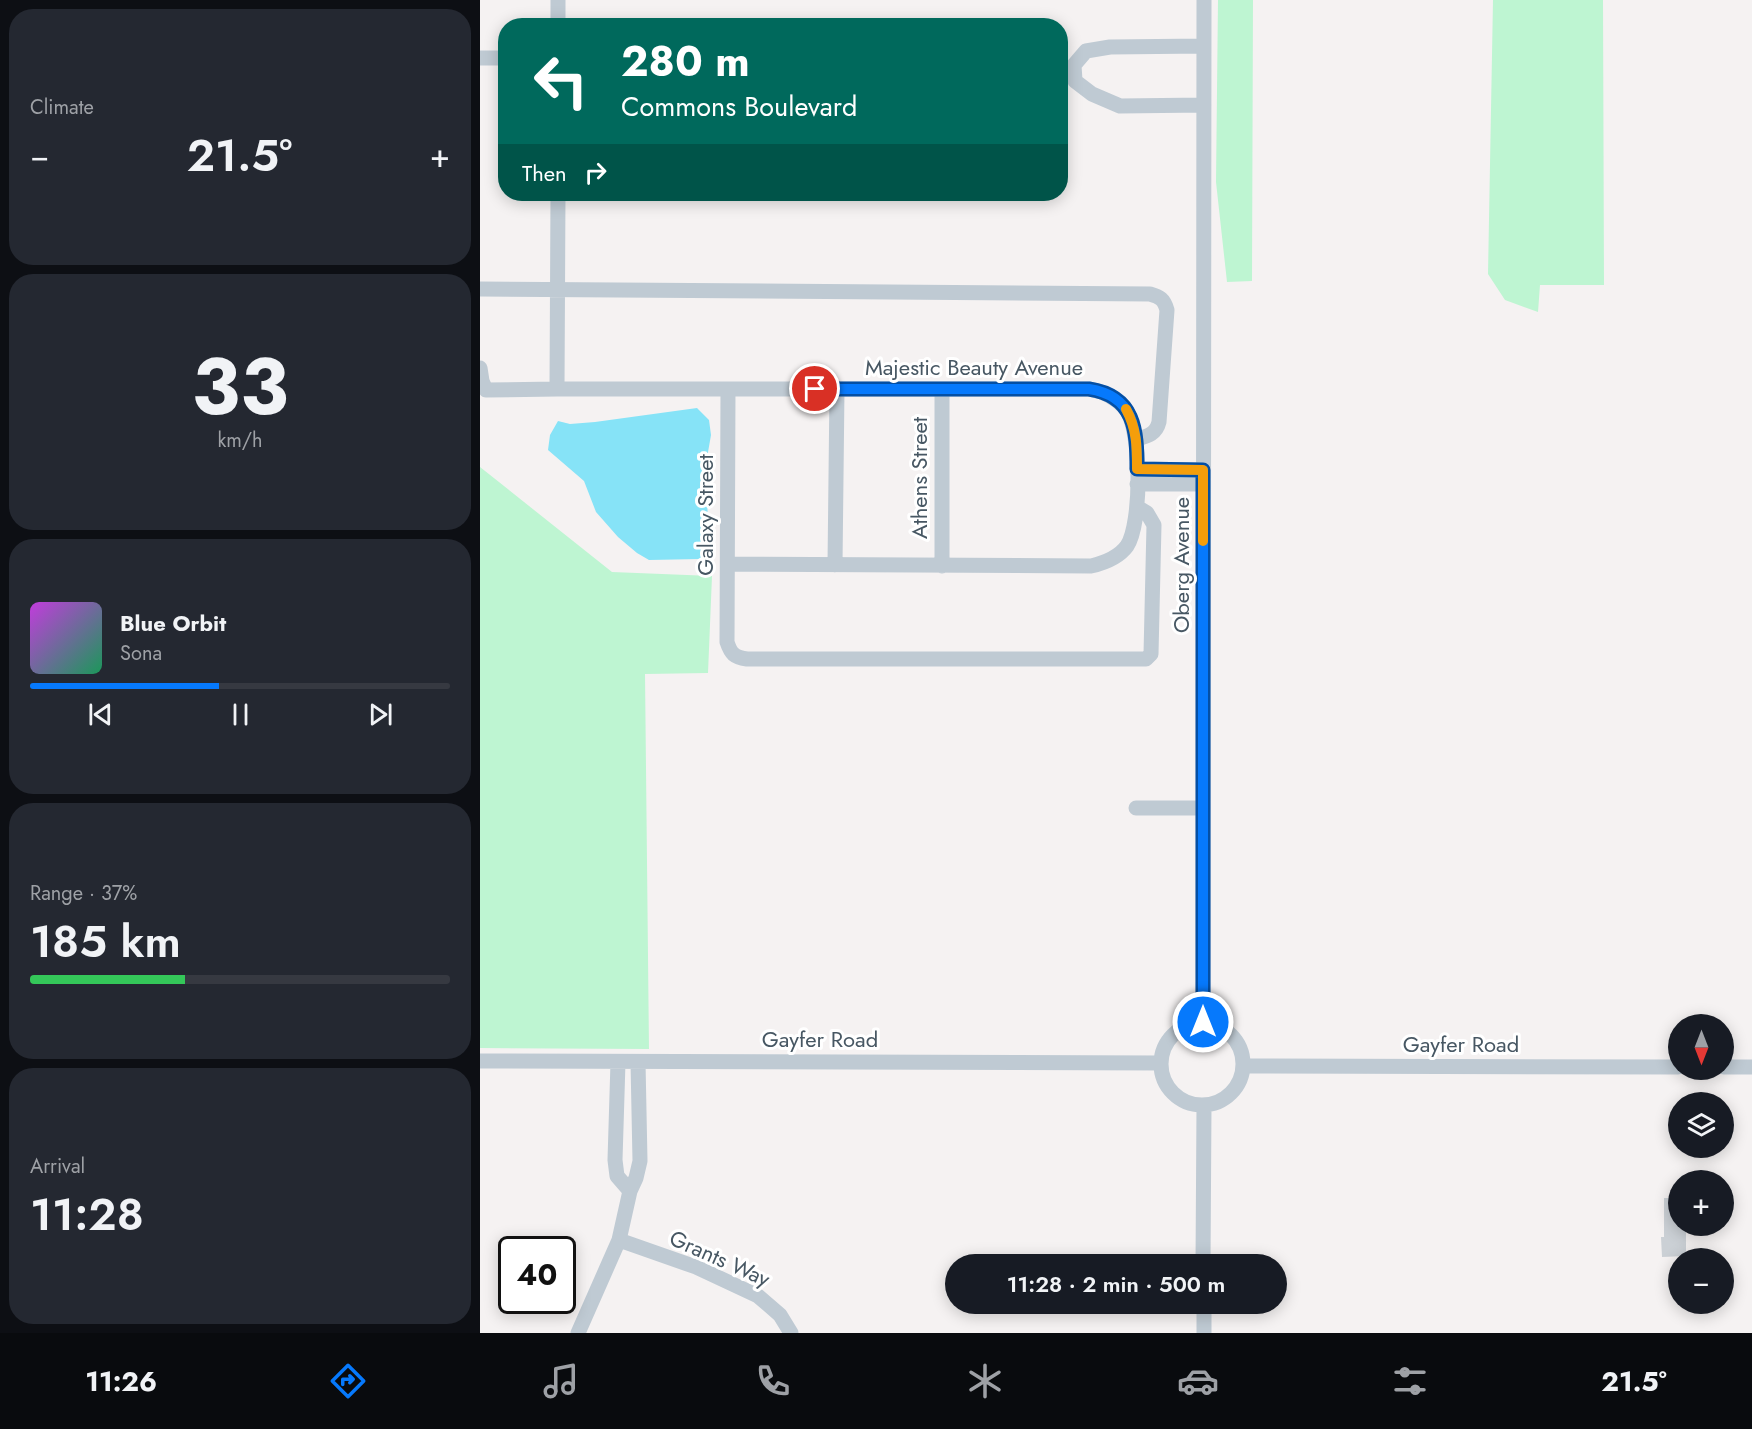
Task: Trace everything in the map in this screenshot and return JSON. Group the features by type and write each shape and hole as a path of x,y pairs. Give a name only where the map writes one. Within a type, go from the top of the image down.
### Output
{"street":[{"path":"558,0 558,18"},
{"name":"Oberg Avenue","path":"1203,1022 1204,0"},
{"path":"1204,46 1110,47 1086,51 1074,65 1075,81 1092,94 1120,106 1204,105"},
{"path":"480,58 498,58"},
{"path":"557,389 558,201"},
{"path":"480,289 1160,296 1167,310 1159,422 1157,430 1137,439"},
{"name":"Majestic Beauty Avenue","path":"480,368 486,390 1089,389 1101,391 1114,398 1125,408 1133,423 1137,439 1137,507 1133,536 1125,548 1103,563 1091,566 728,564"},
{"name":"Galaxy Street","path":"728,389 728,642 731,653 735,657 747,659 1146,659 1151,654 1154,525 1147,513 1137,507"},
{"path":"836,565 837,389"},
{"name":"Athens Street","path":"942,389 942,566"},
{"path":"1137,476 1203,477"},
{"path":"1136,808 1203,808"},
{"path":"1203,1022 1224,1029 1232,1036 1239,1045 1243,1066 1241,1078 1235,1089 1227,1097 1204,1106 1178,1099 1168,1089 1162,1077 1160,1063 1161,1053 1173,1034 1182,1027 1203,1022"},
{"name":"Gayfer Road","path":"480,1061 1160,1063"},
{"path":"618,1062 615,1160 617,1176 630,1191"},
{"path":"578,1333 619,1240 630,1191 640,1161 638,1062"},
{"name":"Gayfer Road","path":"1243,1066 1668,1067"},
{"path":"1734,1067 1752,1067"},
{"path":"1203,1254 1204,1106"},
{"name":"Grants Way","path":"619,1240 696,1267 758,1296 780,1315 791,1333"},
{"path":"1204,1314 1204,1333"}],"green space":[{"path":"1218,0 1253,0 1252,281 1227,282 1216,182"},
{"path":"1493,0 1603,0 1604,285 1540,285 1538,312 1505,300 1488,274"},
{"path":"480,467 612,572 712,576 708,673 645,674 649,1049 480,1048"}],"water":[{"path":"697,408 709,420 711,435 704,475 709,551 700,559 649,560 618,537 596,512 584,481 548,450 550,435 558,421 570,424 595,422"}],"building":[{"path":"1664,1198 1668,1198 1668,1236 1686,1236 1686,1248 1668,1248 1668,1257 1662,1257 1661,1237 1664,1237"}],"slow traffic":[{"path":"1126,409 1137,439 1137,469 1203,470 1203,541"}],"route":[{"path":"815,389 1089,389 1101,391 1114,398 1125,408 1133,423 1137,439 1137,469 1203,470 1203,1022"}]}
